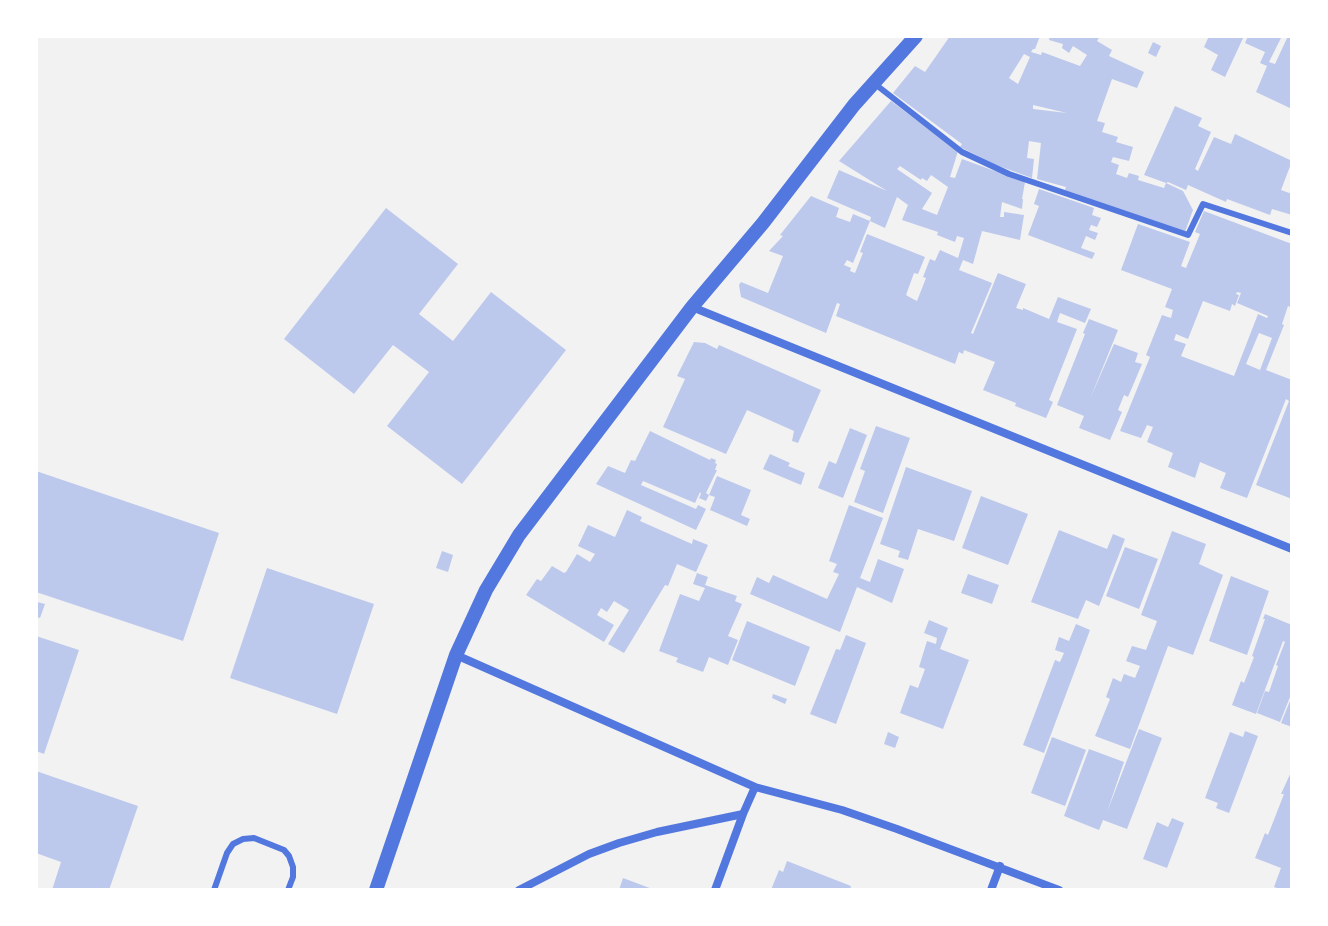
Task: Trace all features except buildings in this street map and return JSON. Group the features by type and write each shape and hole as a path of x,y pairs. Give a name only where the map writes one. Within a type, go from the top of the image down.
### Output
{"street":[{"path":"376,890 456,655 486,590 519,535 692,307 763,223 854,105 916,36"},
{"path":"692,307 1292,549"},
{"path":"456,655 755,787 842,810 1059,890"},
{"path":"715,890 755,787"},
{"path":"519,890 589,854 619,843 743,814"},
{"path":"991,890 1000,866"}],"lane":[{"path":"874,83 962,152 1009,174 1188,235 1203,204 1292,233"},
{"path":"214,890 233,844 254,838 284,850 289,856 293,877 288,890"}]}
